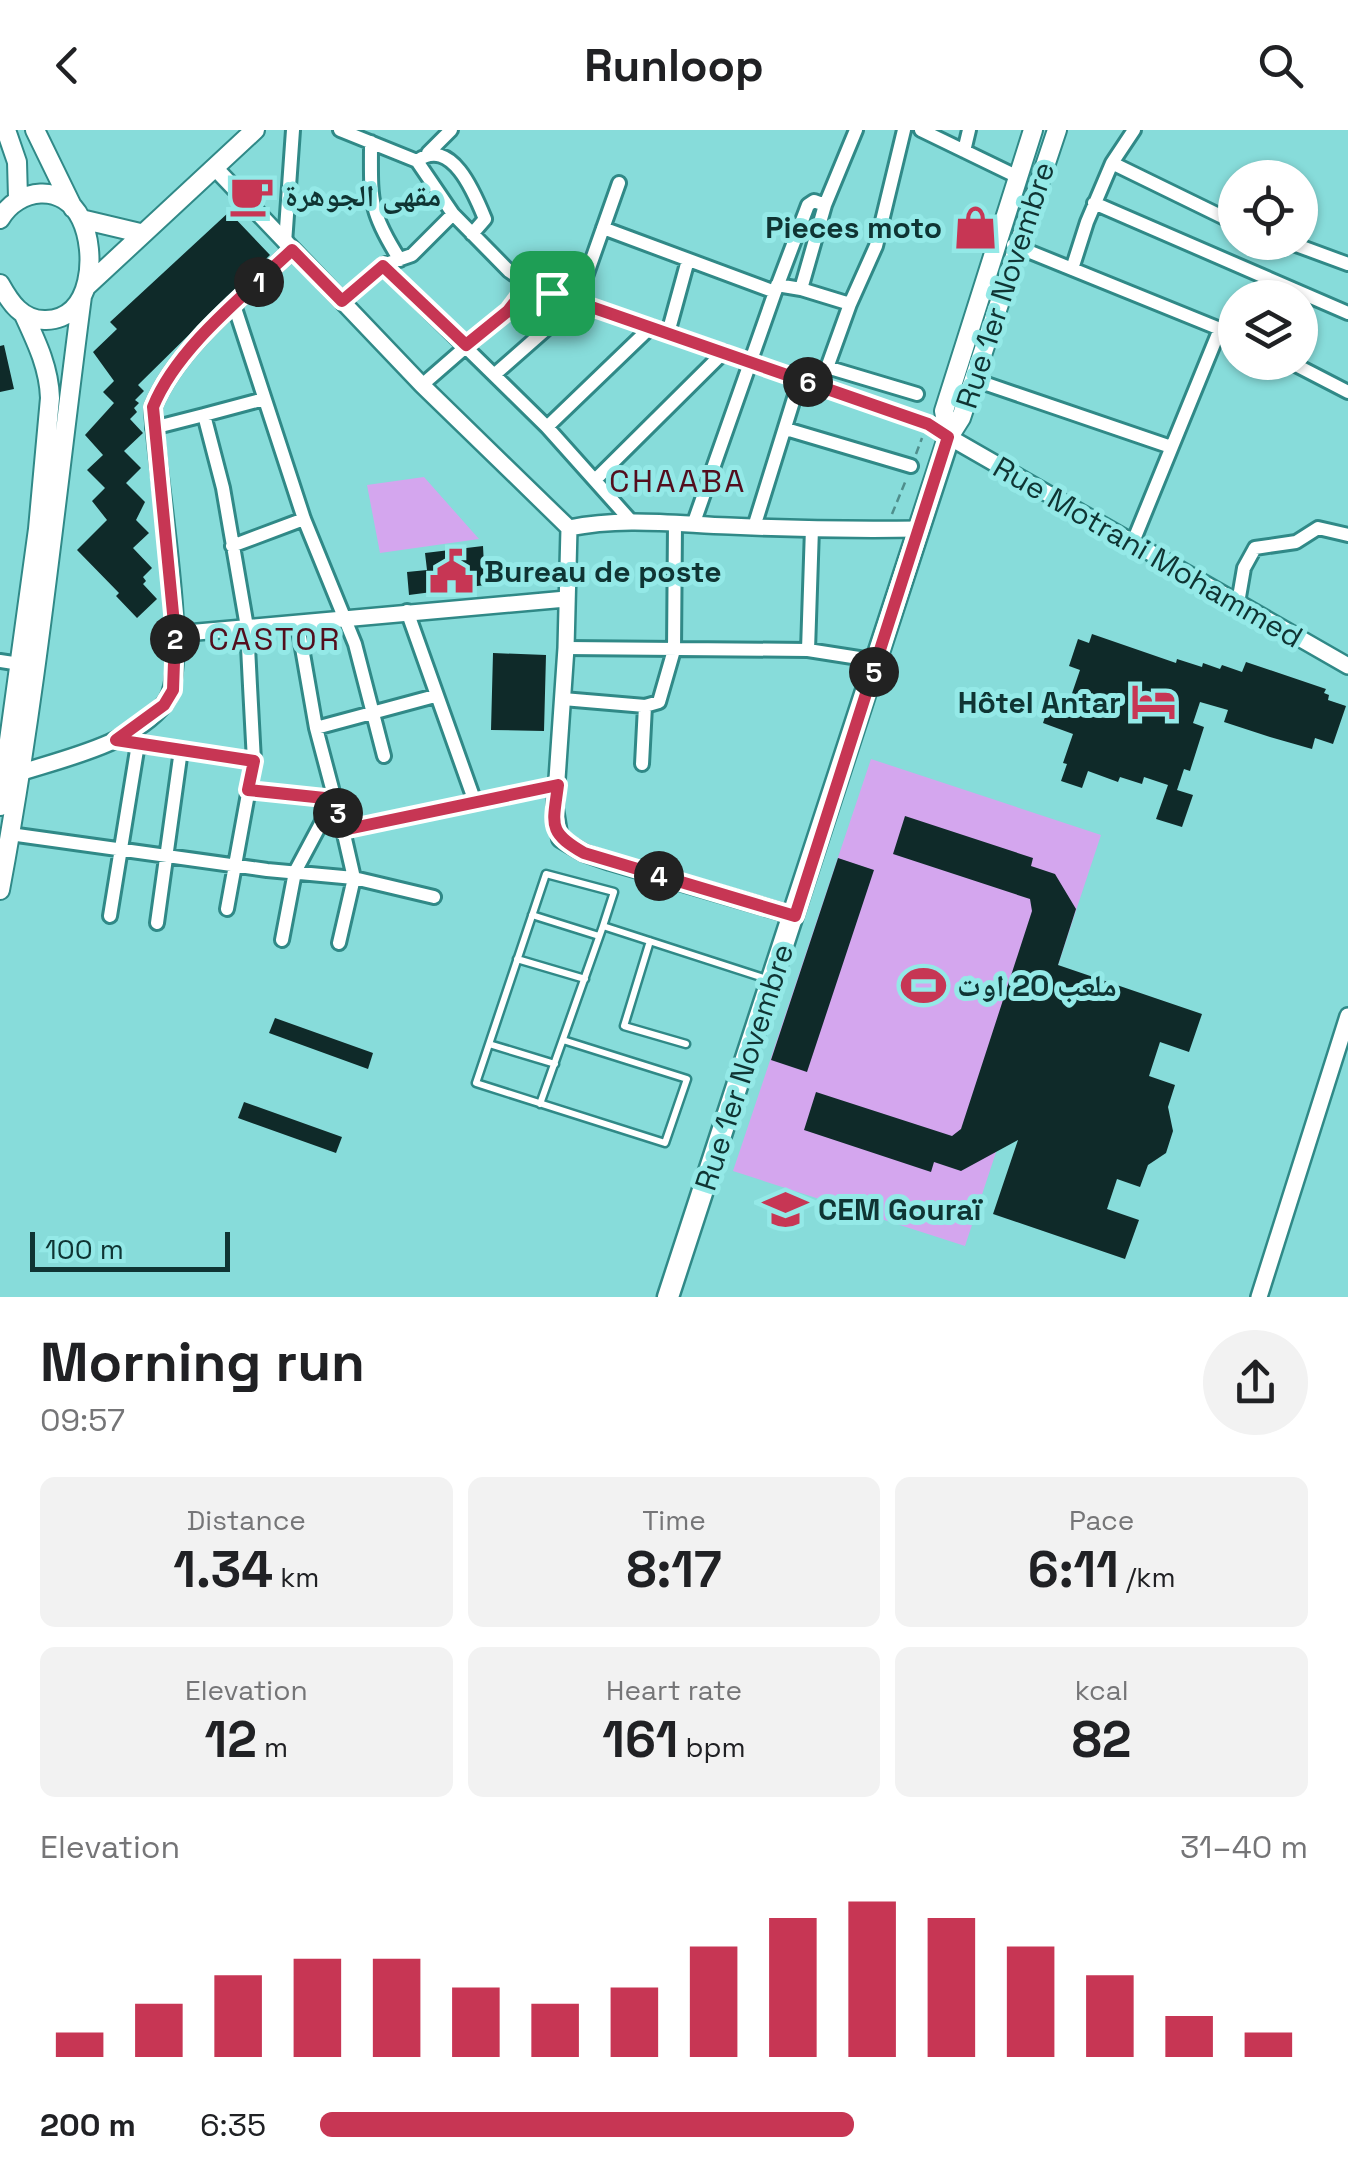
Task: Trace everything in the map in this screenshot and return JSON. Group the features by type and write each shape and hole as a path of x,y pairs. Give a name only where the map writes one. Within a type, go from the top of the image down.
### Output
{"main road":[{"path":"6,130 18,162 18,198"},
{"path":"0,806 14,772 88,242 34,130"},
{"path":"24,315 36,320 60,318 72,310 84,291 140,233 255,130"},
{"name":"Rue 1er Novembre","path":"948,437 944,412 1034,130"},
{"name":"Rue 1er Novembre","path":"668,1297 948,437 961,418 1056,130"},
{"path":"0,219 18,198 40,192 51,194 77,214 140,233"},
{"path":"0,890 10,834 20,664 50,398 42,355 24,315 1,287"}],"street":[{"path":"14,772 116,740 164,705 173,690 175,634 153,407 162,386 188,352 289,246 293,130"},
{"path":"340,130 423,157 444,154 483,212 485,222 472,234"},
{"path":"423,157 451,130"},
{"path":"801,290 825,205 856,130"},
{"path":"904,130 876,246 828,365 917,394"},
{"path":"921,130 1018,176"},
{"path":"964,151 969,130"},
{"path":"1072,269 1094,203 1134,130"},
{"path":"371,142 372,209 400,260"},
{"path":"423,157 452,214 528,285 928,424 948,437"},
{"path":"1112,164 1218,215"},
{"path":"215,168 422,385 569,528 556,829 560,839 584,853 795,916"},
{"path":"494,376 578,302 619,183"},
{"path":"693,525 808,205 814,201 825,205"},
{"path":"1094,203 1264,280"},
{"path":"342,301 383,266 412,255 452,214"},
{"path":"603,228 776,289 801,290 850,304"},
{"path":"997,240 1220,329 1133,542"},
{"path":"1318,253 1348,264"},
{"path":"668,333 688,260"},
{"path":"383,266 547,427 630,521"},
{"path":"422,385 508,311 528,285"},
{"path":"1318,303 1348,313"},
{"path":"234,305 304,519 344,618 384,756"},
{"path":"547,427 651,327"},
{"path":"596,479 724,352"},
{"path":"1318,376 1348,392"},
{"path":"754,528 800,379"},
{"path":"972,379 1171,448"},
{"path":"154,428 264,399"},
{"path":"204,416 223,488 247,627 254,761 227,909"},
{"path":"786,428 911,466"},
{"name":"Rue Motrani Mohammed","path":"948,437 1348,666"},
{"path":"232,546 304,519"},
{"path":"569,528 606,521 754,528 921,528"},
{"path":"563,699 645,706 659,702 674,650 675,524"},
{"path":"808,650 812,528"},
{"path":"1238,603 1244,568 1255,548 1296,542 1318,528 1348,535"},
{"path":"175,634 566,598"},
{"path":"408,611 475,802"},
{"path":"298,625 316,728 354,878 339,944"},
{"path":"566,648 808,650 878,661"},
{"path":"0,660 20,664"},
{"path":"316,728 435,696"},
{"path":"642,764 645,706"},
{"path":"116,740 254,761"},
{"path":"110,916 138,744"},
{"path":"157,923 181,750"},
{"path":"343,830 558,785"},
{"path":"248,790 334,799"},
{"path":"282,940 295,872 334,799"},
{"path":"10,834 354,878 434,897"},
{"path":"1259,1297 1348,1016"}],"lane":[{"path":"540,1104 614,892 546,874 476,1083 540,1104 666,1143 687,1079 564,1040"},
{"path":"532,915 599,936"},
{"path":"603,926 773,980"},
{"path":"650,941 624,1026 686,1044"},
{"path":"517,959 585,978"},
{"path":"489,1044 555,1064"}],"shaded area":[{"path":"424,477 479,539 380,553 367,485"},
{"name":"ملعب 20 اوت","path":"871,759 1101,835 965,1246 733,1171"}],"building":[{"path":"229,212 270,255 138,385 144,391 135,400 139,403 134,408 137,412 130,419 143,433 124,451 141,468 126,483 145,502 136,520 149,533 133,548 152,568 143,577 143,584 157,599 137,618 116,596 119,593 77,550 107,520 92,501 105,488 87,470 103,455 85,435 114,403 103,392 114,381 93,352 117,329 110,322"},
{"path":"4,345 14,389 0,392 0,346"},
{"name":"Bureau de poste","path":"483,546 485,585 409,595 407,572 427,570 425,553"},
{"path":"1092,634 1176,663 1177,659 1220,669 1222,665 1242,672 1246,662 1326,689 1328,700 1346,706 1333,744 1315,738 1312,749 1270,737 1224,722 1228,710 1200,702 1193,723 1204,727 1190,771 1184,769 1177,790 1193,795 1182,827 1156,819 1168,785 1144,777 1142,784 1120,777 1118,782 1088,771 1082,788 1061,781 1073,734 1043,723 1051,699 1068,705 1080,670 1069,666 1078,639 1089,643"},
{"path":"493,653 546,655 544,731 491,730"},
{"path":"905,816 1033,858 1031,866 1055,874 1076,909 1058,965 1202,1014 1189,1052 1160,1042 1149,1076 1175,1085 1168,1107 1173,1131 1166,1153 1148,1165 1140,1187 1117,1179 1107,1209 1139,1220 1125,1259 993,1214 1018,1140 961,1171 934,1162 931,1172 804,1130 816,1092 952,1136 961,1129 1032,911 1030,899 893,854"},
{"path":"838,858 874,870 807,1072 771,1060"},
{"path":"275,1018 373,1053 368,1069 269,1033"},
{"path":"244,1102 342,1137 336,1153 238,1118"}],"place":[{"name":"مقهى الجوهرة","path":"252,195"},
{"name":"Pieces moto","path":"975,227"},
{"name":"Bureau de poste","path":"451,571"},
{"name":"Hôtel Antar","path":"1154,702"},
{"name":"ملعب 20 اوت","path":"924,985"},
{"name":"CEM Gouraï","path":"785,1209"}],"district":[{"name":"CHAABA","path":"678,481"},
{"name":"CASTOR","path":"275,639"}],"route":[{"path":"292,250 342,301 383,266 466,345 508,311 528,285 552,293 928,424 948,437 795,916 584,853 560,839 556,829 558,785 343,830 334,799 248,790 254,761 116,740 164,705 173,690 175,634 153,407 162,386 188,352 292,250"}]}
